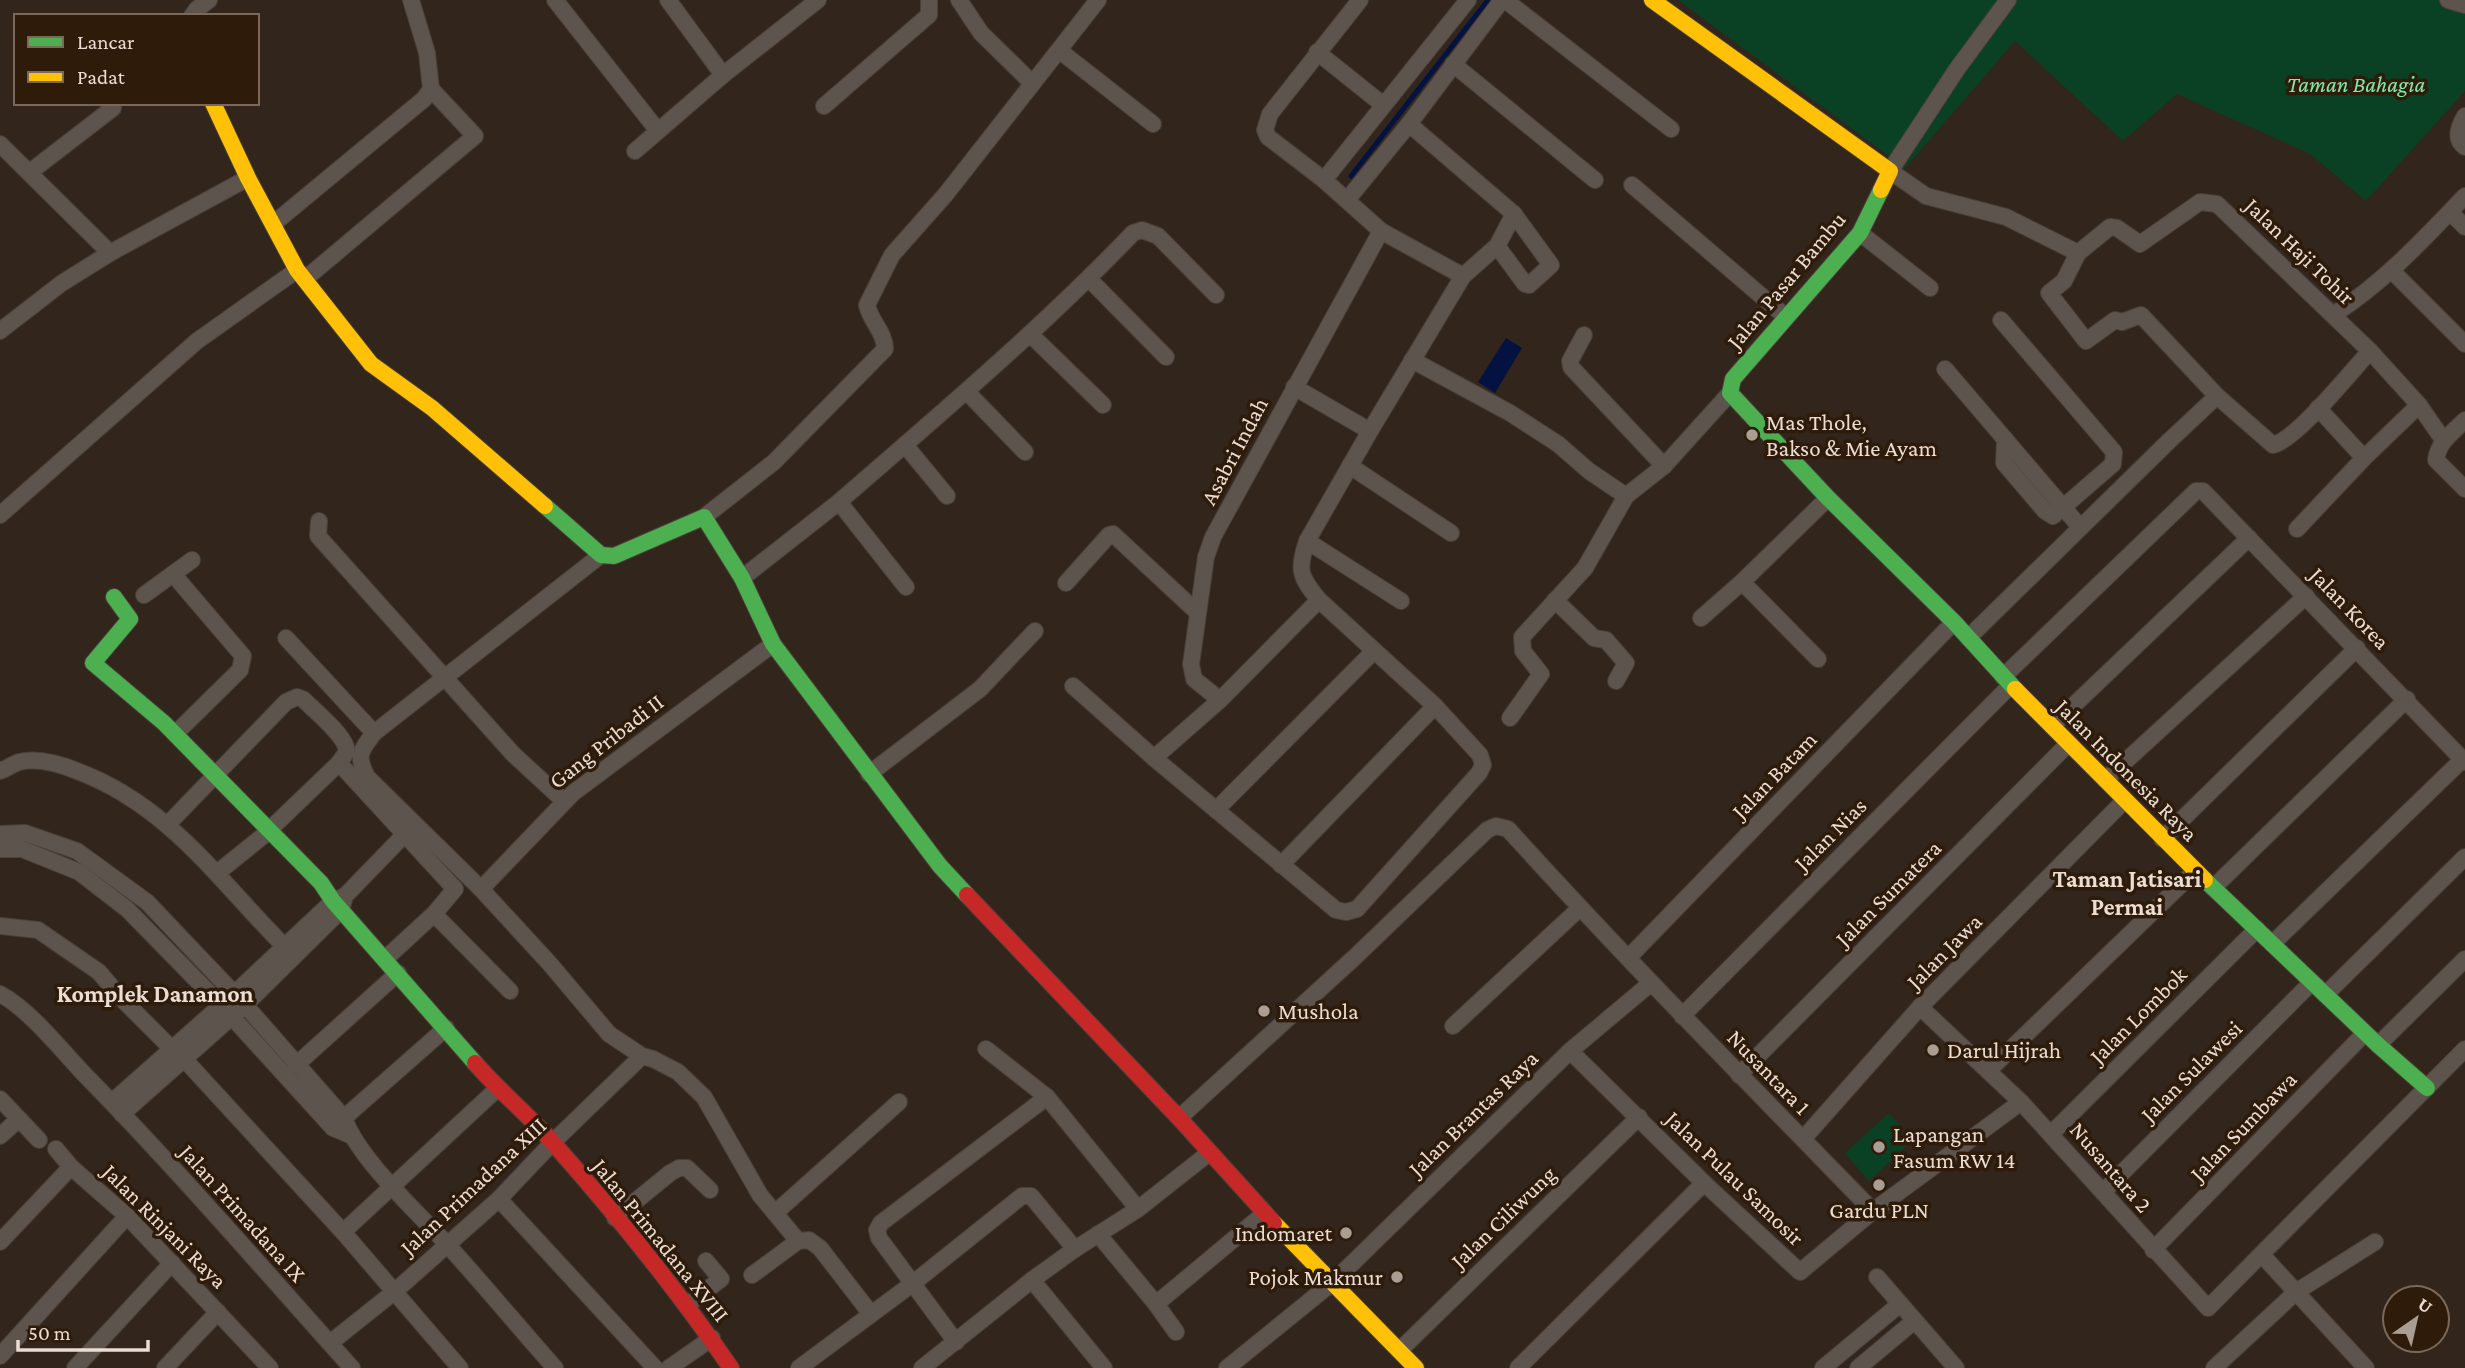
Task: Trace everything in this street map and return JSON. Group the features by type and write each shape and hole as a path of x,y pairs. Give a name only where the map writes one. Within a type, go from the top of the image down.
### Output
{"street":[{"path":"193,14 209,0"},
{"path":"0,516 197,341 301,275 475,136 428,94 427,53 411,0"},
{"path":"555,0 658,131"},
{"path":"667,0 723,75"},
{"path":"635,151 723,75 818,0"},
{"path":"824,106 929,15 929,0"},
{"path":"959,0 981,33 1032,83"},
{"path":"1360,0 1270,114 1265,130 1268,136 1324,180 1381,231 1463,276"},
{"path":"1324,180 1382,104 1468,0"},
{"path":"1347,200 1409,124 1503,0 1671,129"},
{"path":"1652,0 1926,196 2006,217 2078,253 2064,281 2049,293 2085,341 2115,320 2122,322 2141,315 2217,396 2273,445 2282,443 2370,351"},
{"path":"1890,171 1957,69 2008,0"},
{"path":"2448,0 2465,5"},
{"path":"214,105 248,178 301,275 371,365 432,408 601,555 614,556 704,517 774,462 885,349 885,341 867,305 892,256 946,194 1060,51 1091,3"},
{"path":"1060,51 1153,124"},
{"path":"1317,52 1382,104"},
{"path":"1453,64 1595,180"},
{"path":"273,224 428,94"},
{"path":"30,172 113,108"},
{"path":"2465,116 2458,134 2465,147"},
{"path":"1409,124 1514,214 1551,265 1529,285 1525,284 1497,246"},
{"path":"4,154 30,172 110,253"},
{"name":"Jalan Pasar Bambu","path":"1730,393 1732,379 1860,233 1890,171"},
{"path":"0,331 62,283 110,253 248,178"},
{"path":"1632,185 1786,317"},
{"path":"2333,315 2392,271 2465,196"},
{"name":"Jalan Haji Tohir","path":"2078,253 2112,227 2140,244 2200,202 2210,201 2222,207 2370,351 2419,405 2444,441"},
{"path":"2450,212 2465,227"},
{"path":"1073,686 1154,758 1336,909 1346,912 1357,909 1479,773 1483,765 1480,755 1435,706 1319,600 1301,575 1300,560 1307,541 1370,431 1463,276 1497,246 1514,214"},
{"path":"742,579 839,502 967,392 1089,279 1133,233 1142,230 1158,236 1216,295"},
{"name":"Asabri Indah","path":"1220,700 1194,678 1192,673 1206,556 1213,537 1381,231"},
{"path":"1860,233 1930,288"},
{"path":"2392,271 2465,344"},
{"path":"1089,279 1166,357"},
{"path":"1945,369 2004,439 2004,463 2045,511 2053,516 2113,464 2114,452 2001,320"},
{"path":"1030,334 1103,405"},
{"path":"1584,335 1570,361 1571,367 1664,466"},
{"path":"1412,360 1549,438 1589,471 1626,496"},
{"path":"1294,387 1370,431"},
{"path":"967,392 1025,452"},
{"path":"1510,718 1541,674 1523,650 1522,638 1585,568 1626,496 1664,466 1730,393 1828,498 1954,622"},
{"path":"1968,638 2217,396"},
{"path":"2297,528 2419,405"},
{"path":"2318,408 2364,458"},
{"path":"2465,421 2437,450 2436,460 2465,489"},
{"path":"905,444 947,496"},
{"path":"1350,466 1451,533"},
{"name":"Jalan Nias","path":"1682,1016 2007,681 2196,491 2199,491"},
{"name":"Jalan Korea","path":"2199,491 2203,491 2407,699 2464,761"},
{"path":"1701,618 1828,498"},
{"path":"839,502 906,587"},
{"path":"2063,508 2080,527"},
{"path":"704,517 742,579 773,644 940,866 1406,1362"},
{"path":"319,522 318,536 513,754 564,801"},
{"path":"1066,583 1112,534 1198,613"},
{"path":"2052,726 2249,538"},
{"path":"1307,541 1401,601"},
{"path":"217,873 374,733 601,555"},
{"path":"144,595 192,560"},
{"path":"173,574 243,656 240,670 175,734"},
{"path":"1742,582 1818,659"},
{"path":"2105,780 2306,596"},
{"name":"Jalan Primadana XVIII","path":"114,597 130,619 93,663 175,734 340,902 385,959 497,1089 553,1142 687,1305 731,1368"},
{"path":"1154,758 1220,700 1319,600"},
{"path":"1555,600 1594,638 1606,640 1626,663 1616,681"},
{"name":"Jalan Indonesia Raya","path":"1954,622 2007,681 2195,872 2427,1088"},
{"name":"Jalan Batam","path":"1628,958 1954,622"},
{"path":"869,774 980,689 1035,631"},
{"path":"286,638 374,733"},
{"name":"Gang Pribadi II","path":"481,889 564,801 773,644"},
{"path":"2162,839 2357,648"},
{"path":"1216,810 1374,651"},
{"path":"168,824 285,702 297,697 303,699 336,732 348,756 404,835 455,889 434,914 385,959"},
{"path":"2213,888 2407,699"},
{"path":"1281,864 1435,706"},
{"name":"Jalan Sumatera","path":"1739,1075 2069,743"},
{"path":"348,756 360,763 367,777 481,889 550,964 602,1028 642,1056 678,1072 704,1097 760,1195 798,1241"},
{"path":"2272,943 2464,761"},
{"path":"0,771 20,762 57,763 106,783 136,800 168,824 289,951"},
{"name":"Jalan Jawa","path":"1803,1139 1920,1007 2124,801"},
{"name":"Nusantara 1","path":"1179,1118 1356,956 1487,830 1496,826 1508,829 1682,1016 1873,1212"},
{"path":"0,834 25,833 77,850 146,902 240,999 296,1065 338,1123"},
{"path":"117,1108 240,999 340,902 404,835"},
{"path":"0,849 22,849 79,872 127,909 350,1135 392,1186 555,1368"},
{"path":"2325,995 2465,857"},
{"path":"1988,1071 2195,872"},
{"path":"1453,1026 1580,908"},
{"path":"434,914 510,991"},
{"path":"0,926 38,930 99,972 343,1232 460,1368"},
{"name":"Jalan Lombok","path":"2051,1133 2257,929"},
{"path":"2378,1045 2465,959"},
{"path":"296,1065 398,973"},
{"name":"Jalan Sulawesi","path":"2103,1192 2312,982"},
{"name":"Jalan Brantas Raya","path":"1227,1368 1333,1282 1570,1051 1651,983"},
{"name":"Jalan Primadana IX","path":"0,994 33,1021 117,1108 352,1368"},
{"name":"Nusantara 2","path":"1920,1007 2051,1133 2153,1250 2208,1308 2262,1255"},
{"path":"338,1123 446,1028"},
{"name":"Jalan Sumbawa","path":"2153,1250 2365,1033"},
{"path":"986,1049 1046,1097 1139,1209"},
{"path":"2362,1366 2262,1255 2465,1049"},
{"name":"Jalan Pulau Samosir","path":"1570,1051 1704,1183 1800,1272 1873,1212"},
{"name":"Jalan Primadana XIII","path":"330,1343 394,1292 499,1199 553,1142 642,1056"},
{"path":"343,1232 497,1089"},
{"path":"956,1342 879,1238 877,1230 881,1223 1046,1097"},
{"path":"0,1098 39,1140"},
{"path":"775,1213 899,1102"},
{"path":"1873,1212 2021,1102"},
{"name":"Jalan Ciliwung","path":"1406,1362 1639,1117"},
{"path":"0,1136 19,1119"},
{"name":"Jalan Rinjani Raya","path":"56,1149 71,1167 127,1216 267,1367"},
{"path":"922,1368 1032,1280 1139,1209 1209,1153"},
{"path":"0,1242 71,1167"},
{"path":"615,1219 679,1168 687,1168 710,1189"},
{"path":"1518,1368 1704,1183"},
{"path":"799,1368 912,1284 1025,1194 1031,1196 1075,1249"},
{"path":"499,1199 655,1368"},
{"path":"1156,1304 1265,1213"},
{"path":"0,1356 127,1216"},
{"path":"1098,1234 1176,1332"},
{"path":"752,1275 798,1241 809,1240 820,1248 871,1314"},
{"path":"2217,1367 2296,1292 2375,1242"},
{"path":"687,1305 721,1279 706,1261"},
{"path":"75,1368 172,1263"},
{"path":"1877,1277 1913,1322 1956,1368"},
{"path":"1032,1280 1104,1368"},
{"path":"1823,1367 1900,1304"},
{"path":"165,1368 218,1312"},
{"path":"1858,1368 1913,1322"},
{"path":"669,1368 712,1338"}],"green space":[{"name":"Taman Bahagia","path":"1678,0 2465,0 2465,91 2366,201 2310,154 2177,94 2123,141 2015,41 1905,168"},
{"name":"Lapangan Fasum RW 14","path":"1889,1113 1913,1140 1869,1181 1845,1153"}],"shaded area":[{"path":"1506,338 1522,348 1495,393 1478,382"}],"waterway":[{"path":"1351,176 1488,0"}],"traffic: fast":[{"path":"1881,190 1860,233 1733,379 1730,393 1828,498 1954,622 2015,689"},
{"path":"545,506 601,555 614,556 704,517 742,578 773,644 940,866 967,895"},
{"path":"114,597 130,619 93,663 164,723 321,883 333,901 475,1063"},
{"path":"2205,880 2378,1045 2427,1088"}],"traffic: slow":[{"path":"1652,0 1890,171 1881,190"},
{"path":"214,105 248,178 297,270 371,364 432,408 545,506"},
{"path":"2015,689 2205,880"},
{"path":"1274,1223 1416,1368"}],"traffic: jam":[{"path":"967,895 1179,1118 1274,1223"},
{"path":"475,1063 544,1133 601,1198 646,1253 731,1368"}],"place":[{"name":"Mas Thole, Bakso & Mie Ayam","path":"1752,435"},
{"name":"Mushola","path":"1264,1011"},
{"name":"Darul Hijrah","path":"1933,1050"},
{"name":"Lapangan Fasum RW 14","path":"1879,1147"},
{"name":"Gardu PLN","path":"1879,1185"},
{"name":"Indomaret","path":"1346,1233"},
{"name":"Pojok Makmur","path":"1397,1277"}],"district":[{"name":"Taman Jatisari Permai","path":"2127,893"},
{"name":"Komplek Danamon","path":"155,994"}]}
